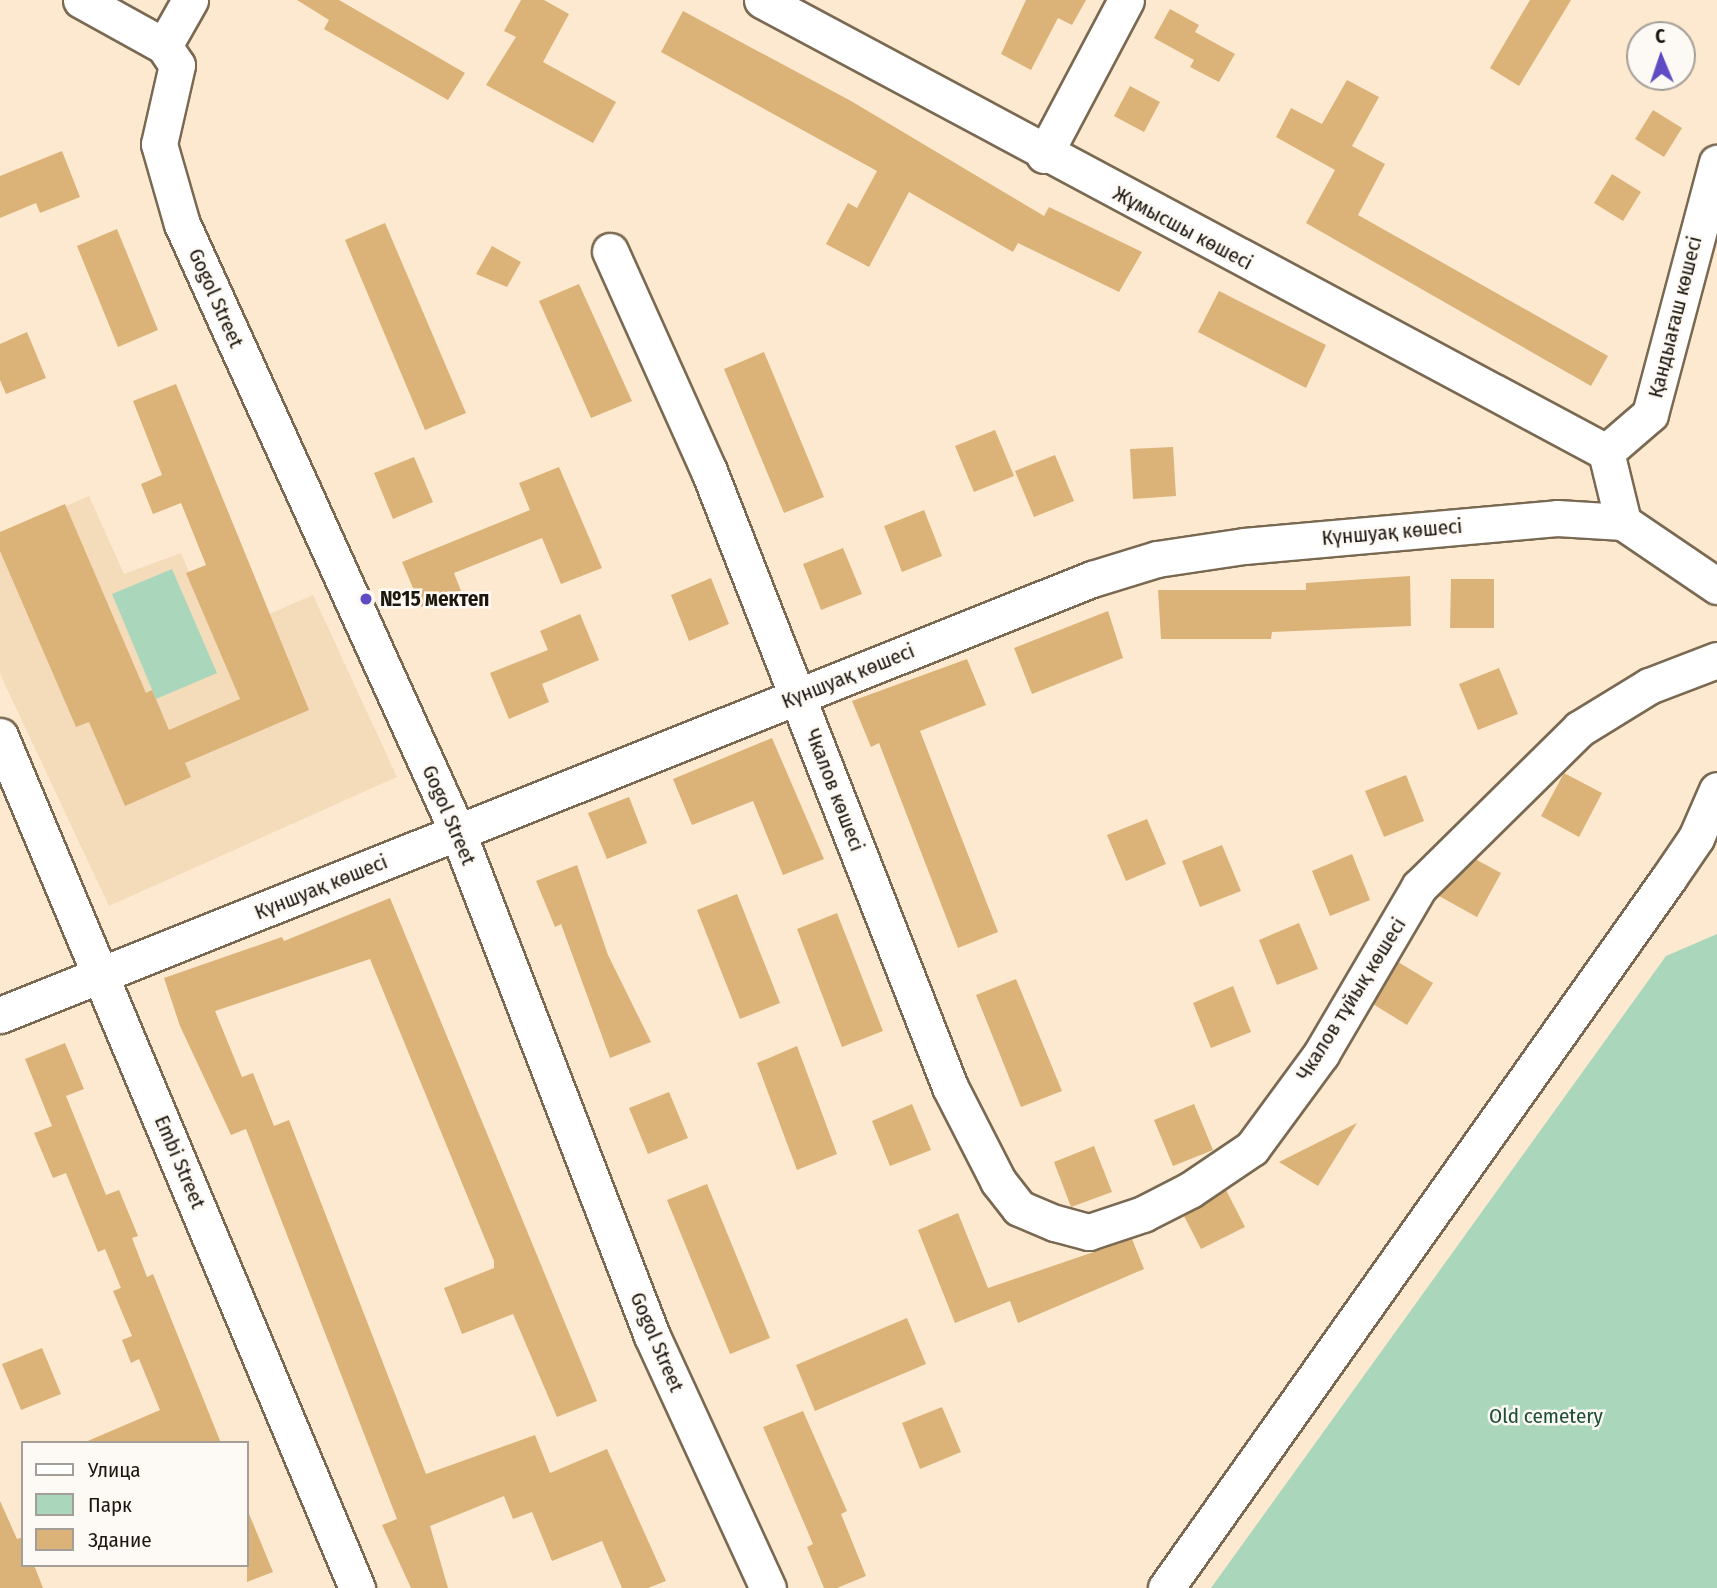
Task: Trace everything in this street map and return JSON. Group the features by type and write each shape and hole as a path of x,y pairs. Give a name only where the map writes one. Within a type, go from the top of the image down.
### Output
{"street":[{"path":"81,0 171,56"},
{"name":"Gogol Street","path":"190,0 171,56 159,144 182,224 458,832 652,1336 768,1588"},
{"name":"Жұмысшы көшесі","path":"762,0 1044,155 1606,452"},
{"path":"1044,155 1126,0"},
{"name":"Қандыағаш көшесі","path":"1606,452 1650,414 1717,164"},
{"name":"Чкалов көшесі","path":"610,251 709,471 799,695 950,1087 998,1181 1019,1208"},
{"path":"1606,452 1623,522 1717,586"},
{"name":"Күншуақ көшесі","path":"0,1015 1092,579 1157,559 1244,546 1557,518 1623,522"},
{"name":"Чкалов тұйық көшесі","path":"1019,1208 1089,1231 1178,1196 1252,1148 1321,1054 1419,887 1579,729 1648,686 1717,660"},
{"name":"Embi Street","path":"0,736 357,1588"},
{"path":"1166,1588 1668,879 1696,838 1717,790"}],"shaded area":[{"path":"89,496 124,574 181,553 217,637 313,595 397,777 109,906 0,674 0,534"}],"green space":[{"path":"172,569 217,673 156,699 112,594"},
{"name":"Old cemetery","path":"1717,934 1717,1588 1211,1588 1666,956"}],"building":[{"path":"297,0 339,0 465,73 448,100 324,29 329,20"},
{"path":"521,0 544,0 569,14 543,62 616,102 593,143 486,85 516,37 504,31"},
{"path":"1026,0 1086,0 1072,25 1058,18 1031,70 1001,54"},
{"path":"1530,0 1571,0 1519,86 1490,68"},
{"path":"1170,9 1199,25 1195,32 1235,54 1219,82 1190,67 1194,60 1154,38"},
{"path":"683,11 851,101 1044,216 1049,207 1142,252 1119,292 1018,243 1013,252 909,192 869,267 826,244 848,203 857,208 877,171 661,52"},
{"path":"1347,80 1379,97 1352,146 1385,164 1358,215 1608,356 1591,386 1306,223 1335,170 1276,137 1291,108 1322,124"},
{"path":"1130,86 1160,102 1144,132 1114,116"},
{"path":"1653,110 1682,128 1664,157 1635,139"},
{"path":"62,151 80,197 40,213 36,203 0,218 0,176"},
{"path":"1612,174 1641,192 1623,221 1594,203"},
{"path":"385,223 466,413 425,430 345,240"},
{"path":"117,229 158,330 118,347 77,246"},
{"path":"492,246 521,262 507,287 476,274"},
{"path":"579,284 632,401 591,418 539,301"},
{"path":"1219,291 1326,345 1306,388 1198,332"},
{"path":"27,332 46,378 6,394 0,380 0,344"},
{"path":"764,352 824,497 784,513 724,369"},
{"path":"176,384 309,710 185,763 191,777 125,806 89,722 76,727 0,551 0,532 65,504 146,693 152,690 169,730 240,699 186,573 206,565 181,503 153,514 141,484 162,475 133,401"},
{"path":"995,430 1014,476 974,492 955,446"},
{"path":"1173,447 1176,496 1133,499 1130,449"},
{"path":"1055,455 1074,501 1034,517 1015,471"},
{"path":"414,457 433,502 393,519 374,473"},
{"path":"559,467 602,568 561,584 542,538 454,573 461,591 421,607 402,562 530,510 519,483"},
{"path":"924,510 942,556 902,572 884,526"},
{"path":"843,548 862,594 821,610 803,564"},
{"path":"1410,576 1411,626 1272,632 1271,639 1161,639 1158,590 1306,590 1306,583"},
{"path":"711,578 729,624 689,641 671,595"},
{"path":"1451,579 1494,579 1494,628 1450,628"},
{"path":"1108,611 1123,658 1032,694 1014,648"},
{"path":"580,614 599,660 542,684 549,702 509,719 490,673 548,650 540,631"},
{"path":"967,659 986,705 920,731 998,932 958,948 879,743 871,747 852,701"},
{"path":"1499,668 1518,714 1478,730 1459,684"},
{"path":"772,738 824,859 783,875 753,801 692,825 673,779"},
{"path":"1564,773 1602,793 1579,837 1541,816"},
{"path":"1406,775 1424,821 1384,837 1365,791"},
{"path":"629,797 647,843 607,859 588,813"},
{"path":"1147,819 1166,864 1126,881 1107,835"},
{"path":"1222,845 1241,891 1200,907 1182,861"},
{"path":"1352,854 1370,900 1330,916 1312,871"},
{"path":"1475,859 1501,873 1477,917 1439,896"},
{"path":"577,865 608,955 651,1042 610,1058 561,924 555,927 536,881"},
{"path":"737,894 780,1003 740,1019 697,910"},
{"path":"390,898 597,1401 557,1417 513,1314 462,1334 444,1288 494,1268 494,1261 370,959 215,1011 242,1077 253,1073 274,1126 289,1120 426,1474 535,1435 550,1473 607,1449 666,1581 648,1588 622,1588 602,1541 552,1561 532,1512 513,1519 504,1496 430,1526 448,1588 411,1588 382,1525 397,1519 246,1129 231,1135 180,1026 164,978 282,937 284,941"},
{"path":"837,913 883,1031 842,1047 797,929"},
{"path":"1299,923 1318,969 1277,985 1259,940"},
{"path":"1398,962 1433,983 1407,1025 1373,1004"},
{"path":"1016,979 1062,1091 1021,1107 976,995"},
{"path":"1233,986 1251,1032 1211,1048 1193,1003"},
{"path":"65,1043 84,1089 66,1096 106,1195 119,1190 138,1236 132,1238 147,1277 153,1274 220,1441 88,1441 160,1410 139,1359 131,1363 122,1340 132,1336 113,1291 121,1288 105,1249 98,1252 66,1173 53,1178 34,1133 52,1126 25,1059"},
{"path":"797,1046 837,1154 797,1170 757,1063"},
{"path":"669,1092 688,1138 648,1154 629,1108"},
{"path":"912,1104 931,1150 890,1166 872,1121"},
{"path":"1194,1104 1213,1150 1173,1166 1154,1120"},
{"path":"1357,1123 1318,1186 1279,1162"},
{"path":"1094,1146 1112,1192 1071,1207 1054,1162"},
{"path":"707,1184 770,1338 730,1354 667,1200"},
{"path":"1226,1190 1245,1227 1201,1249 1184,1216"},
{"path":"958,1213 988,1288 1132,1239 1144,1269 1018,1323 1010,1301 955,1323 918,1230"},
{"path":"907,1318 926,1364 815,1411 796,1365"},
{"path":"42,1348 61,1394 21,1410 2,1364"},
{"path":"942,1407 961,1452 920,1469 902,1423"},
{"path":"803,1411 847,1511 841,1514 866,1576 837,1588 824,1588 807,1547 813,1544 763,1427"},
{"path":"0,1501 17,1539 21,1538 21,1567 35,1567 43,1588 0,1588"},
{"path":"248,1511 273,1572 247,1582 248,1567"}],"place":[{"name":"№15 мектеп","path":"366,599"}]}
